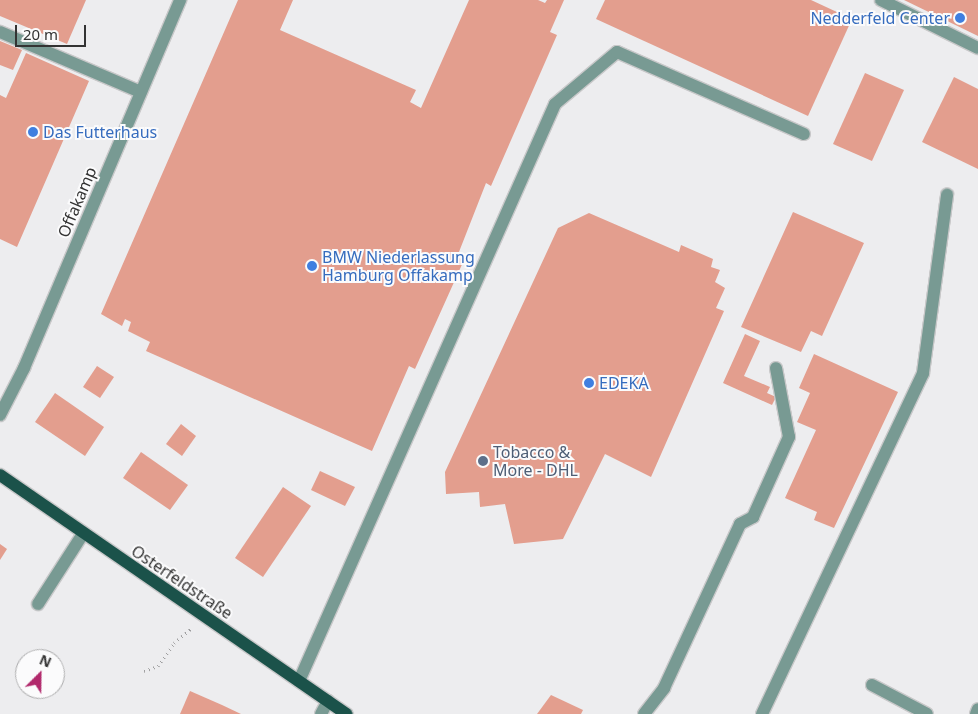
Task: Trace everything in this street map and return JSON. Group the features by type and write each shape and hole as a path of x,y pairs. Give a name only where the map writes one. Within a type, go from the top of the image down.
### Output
{"main road":[{"name":"Osterfeldstraße","path":"0,475 82,534 347,714"}],"street":[{"name":"Offakamp","path":"0,415 24,368 180,0"},
{"path":"881,0 978,48"},
{"path":"0,32 142,92"},
{"path":"299,681 555,104 616,52 804,134"},
{"path":"762,714 923,373 947,195"},
{"path":"644,714 664,688 740,524 753,517 789,437 776,368"},
{"path":"38,604 82,534"},
{"path":"872,685 927,714"},
{"path":"321,714 328,701"},
{"path":"976,714 978,709"}],"path":[{"path":"144,670 158,666 174,643 204,617"}],"building":[{"path":"0,0 86,0 67,44 0,16"},
{"name":"BMW Niederlassung Hamburg Offakamp","path":"238,0 293,0 280,30 416,90 410,102 421,108 469,0 538,0 545,3 547,0 564,0 550,32 557,35 491,186 486,183 457,257 464,260 415,369 409,366 372,451 146,351 150,342 128,331 131,322 125,319 122,326 101,314"},
{"path":"605,0 811,0 852,19 808,116 596,19"},
{"name":"Nedderfeld Center","path":"904,0 978,0 978,36"},
{"path":"0,41 22,50 13,70 0,65"},
{"name":"Das Futterhaus","path":"26,53 89,81 17,247 0,239 0,95 6,98"},
{"path":"865,73 904,90 872,161 833,144"},
{"path":"954,77 978,89 978,169 922,142"},
{"path":"793,212 864,243 822,336 811,331 801,352 741,327"},
{"name":"EDEKA","path":"589,213 679,252 681,245 713,259 711,267 720,270 715,282 725,288 716,308 724,311 651,477 605,454 563,539 514,544 505,504 480,507 479,492 446,494 445,472 558,228"},
{"path":"745,334 760,341 744,376 770,387 767,393 776,397 772,405 723,383"},
{"path":"814,354 898,392 834,528 814,520 817,512 785,498 816,430 797,422 810,393 799,388"},
{"path":"97,366 114,377 100,398 83,387"},
{"path":"55,393 104,427 85,456 35,422"},
{"path":"181,424 196,436 182,456 166,444"},
{"path":"141,452 188,485 170,510 123,478"},
{"path":"320,471 355,487 345,506 311,490"},
{"path":"283,487 311,506 263,577 235,558"},
{"path":"0,544 7,549 0,560"},
{"path":"190,691 222,705 241,714 180,714"},
{"path":"551,695 583,710 581,714 537,714"}],"place":[{"name":"Nedderfeld Center","path":"960,18"},
{"name":"Das Futterhaus","path":"33,132"},
{"name":"BMW Niederlassung Hamburg Offakamp","path":"312,266"},
{"name":"EDEKA","path":"589,383"},
{"name":"Tobacco & More - DHL","path":"483,461"}]}
